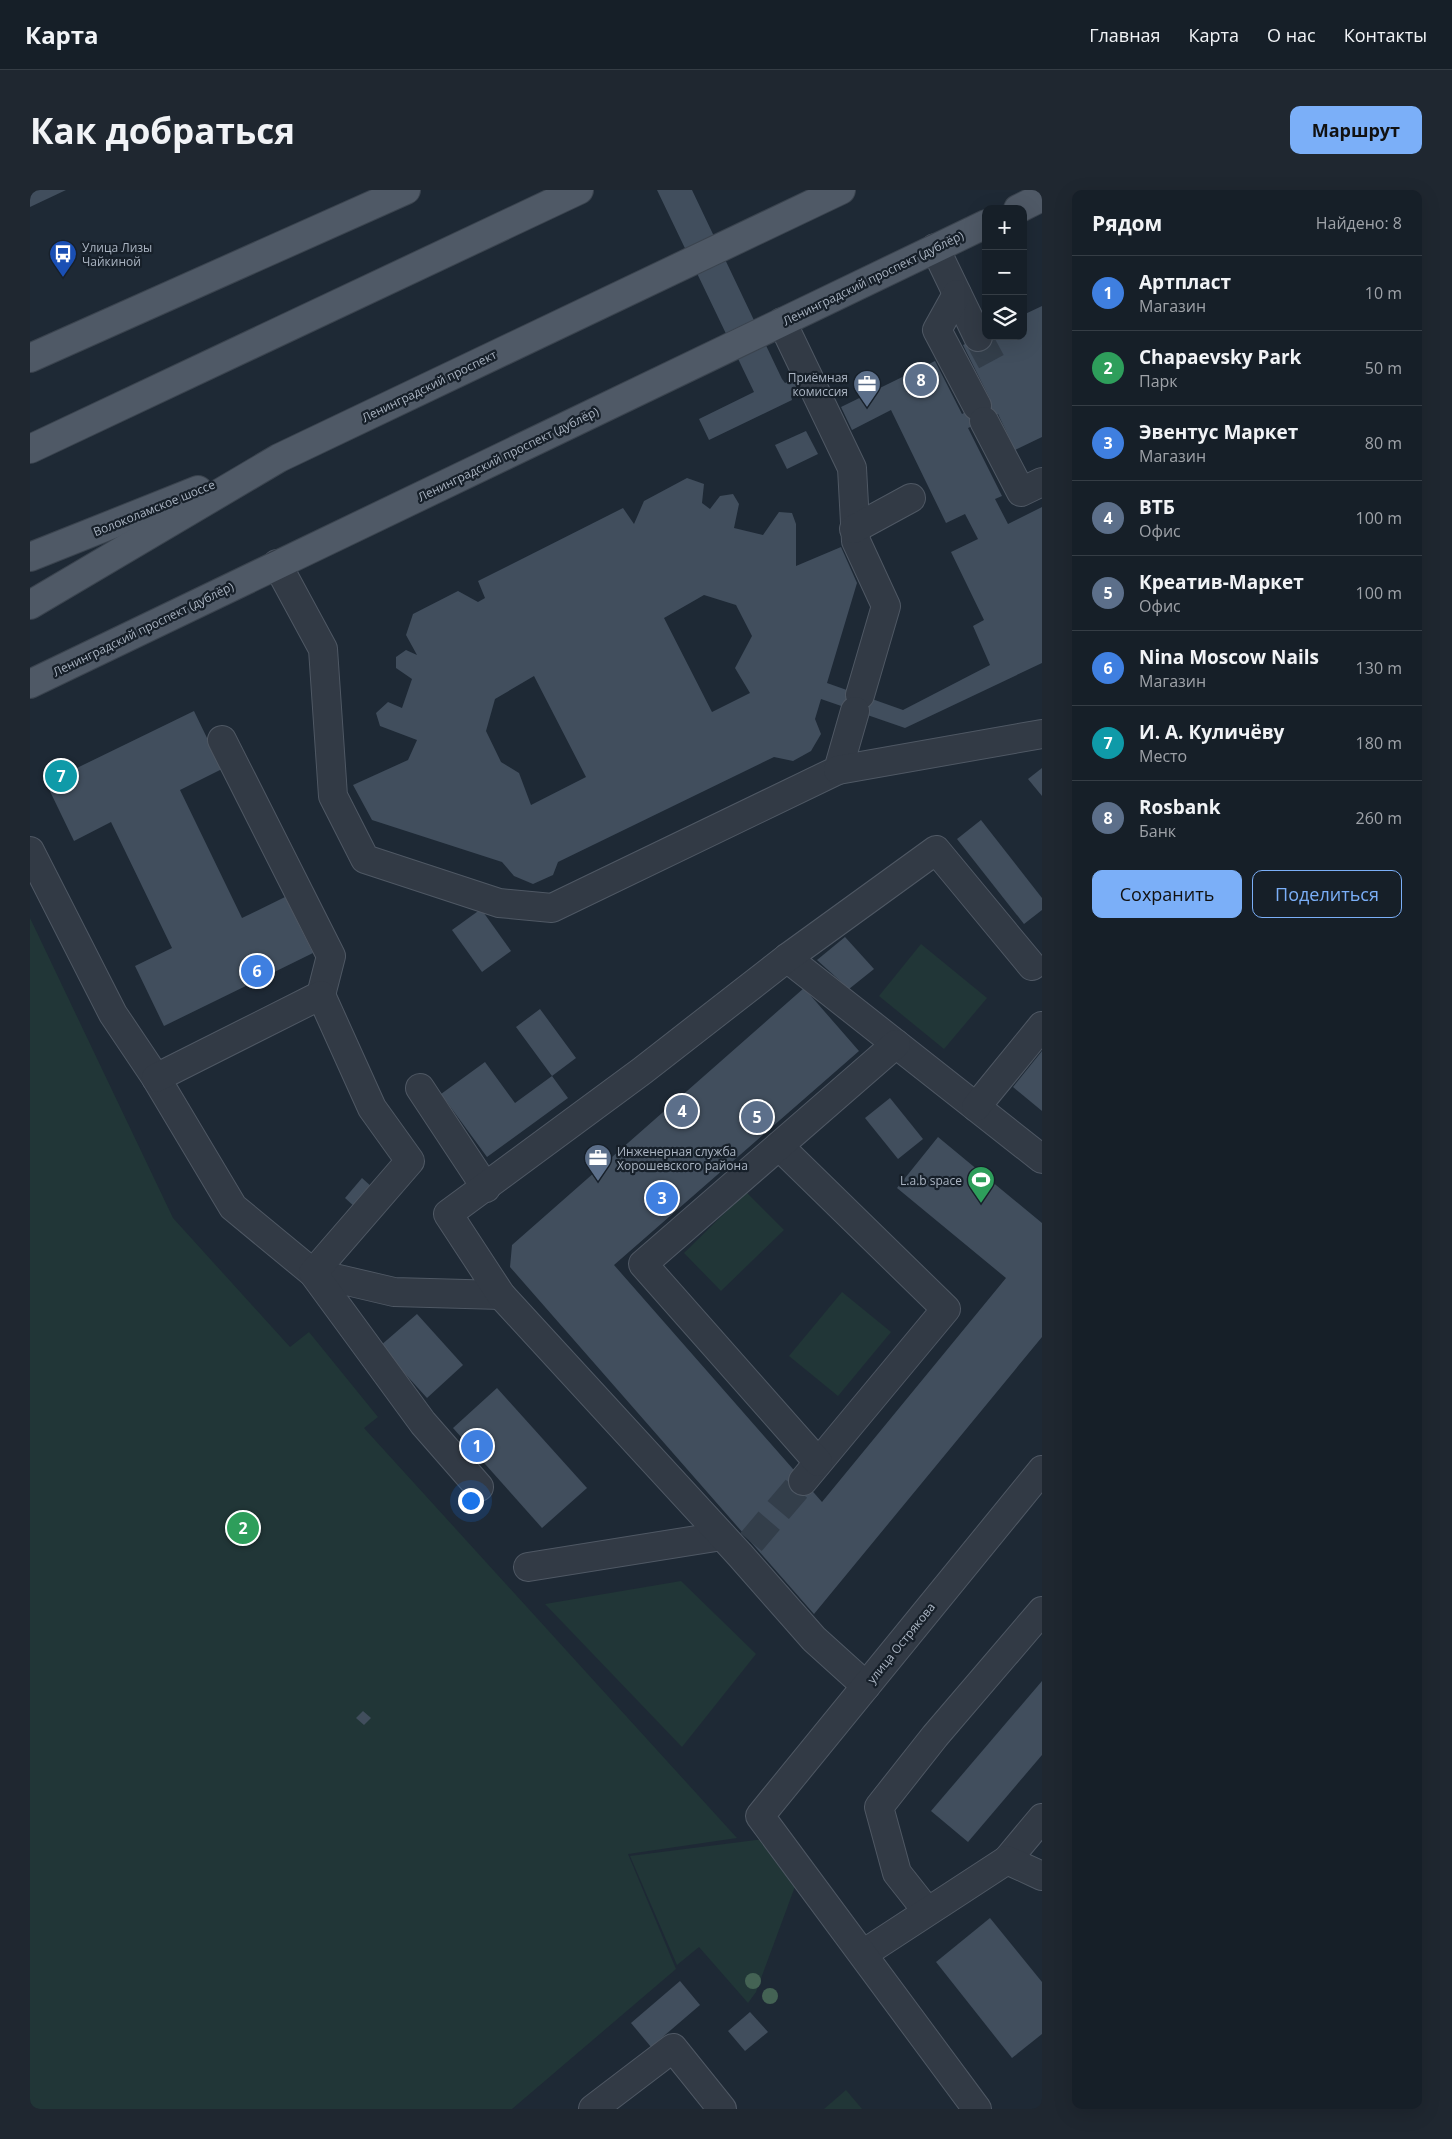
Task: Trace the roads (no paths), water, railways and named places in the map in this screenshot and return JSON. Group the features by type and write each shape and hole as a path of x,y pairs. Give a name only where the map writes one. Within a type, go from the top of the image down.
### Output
{"main road":[{"path":"30,358 406,190"},
{"path":"30,449 579,190"},
{"name":"Ленинградский проспект","path":"30,605 279,458 841,190"},
{"path":"1026,205 1042,197"},
{"name":"Ленинградский проспект (дублёр)","path":"30,684 982,226"},
{"name":"Волоколамское шоссе","path":"30,557 279,458"}],"street":[{"path":"935,248 978,337"},
{"path":"958,294 937,330 1020,492 1042,482"},
{"path":"782,322 852,468 856,541 886,606 838,770"},
{"path":"854,529 911,498"},
{"path":"277,564 323,649 333,796 365,859 499,903 552,908 838,770 1042,734"},
{"path":"222,740 331,956 321,995 372,1108 410,1161 313,1273"},
{"path":"866,1686 814,1639 745,1549 722,1536 501,1295 448,1214 486,1188 642,1071 787,958 936,850 1032,966"},
{"path":"30,851 113,1014 156,1078 233,1207 313,1273 423,1423 479,1487"},
{"path":"787,958 1042,1158"},
{"path":"156,1078 321,995"},
{"path":"976,1107 1042,1026"},
{"path":"779,1146 946,1309 810,1471 643,1264 896,1044"},
{"path":"420,1088 486,1188"},
{"path":"313,1273 394,1292 501,1295"},
{"name":"улица Острякова","path":"863,1954 760,1816 1042,1470"},
{"path":"528,1567 722,1536"},
{"path":"927,1911 897,1873 879,1807 935,1736 1042,1611"},
{"path":"977,2109 863,1954 1007,1860 1042,1818"},
{"path":"1007,1860 1042,1876"},
{"path":"593,2109 672,2048 722,2109"}],"tunnel":[{"path":"978,337 997,372"},
{"path":"751,1542 803,1481"}],"place":[{"name":"Улица Лизы Чайкиной","path":"63,278"},
{"name":"Rosbank","path":"921,380"},
{"name":"Приёмная комиссия","path":"867,408"},
{"name":"И. А. Куличёву","path":"61,776"},
{"name":"Nina Moscow Nails","path":"257,971"},
{"name":"ВТБ","path":"682,1111"},
{"name":"Креатив-Маркет","path":"757,1117"},
{"name":"Инженерная служба Хорошевского района","path":"598,1182"},
{"name":"Эвентус Маркет","path":"662,1198"},
{"name":"L.a.b space","path":"981,1204"},
{"name":"Артпласт","path":"477,1446"},
{"name":"Chapaevsky Park","path":"243,1528"}]}
